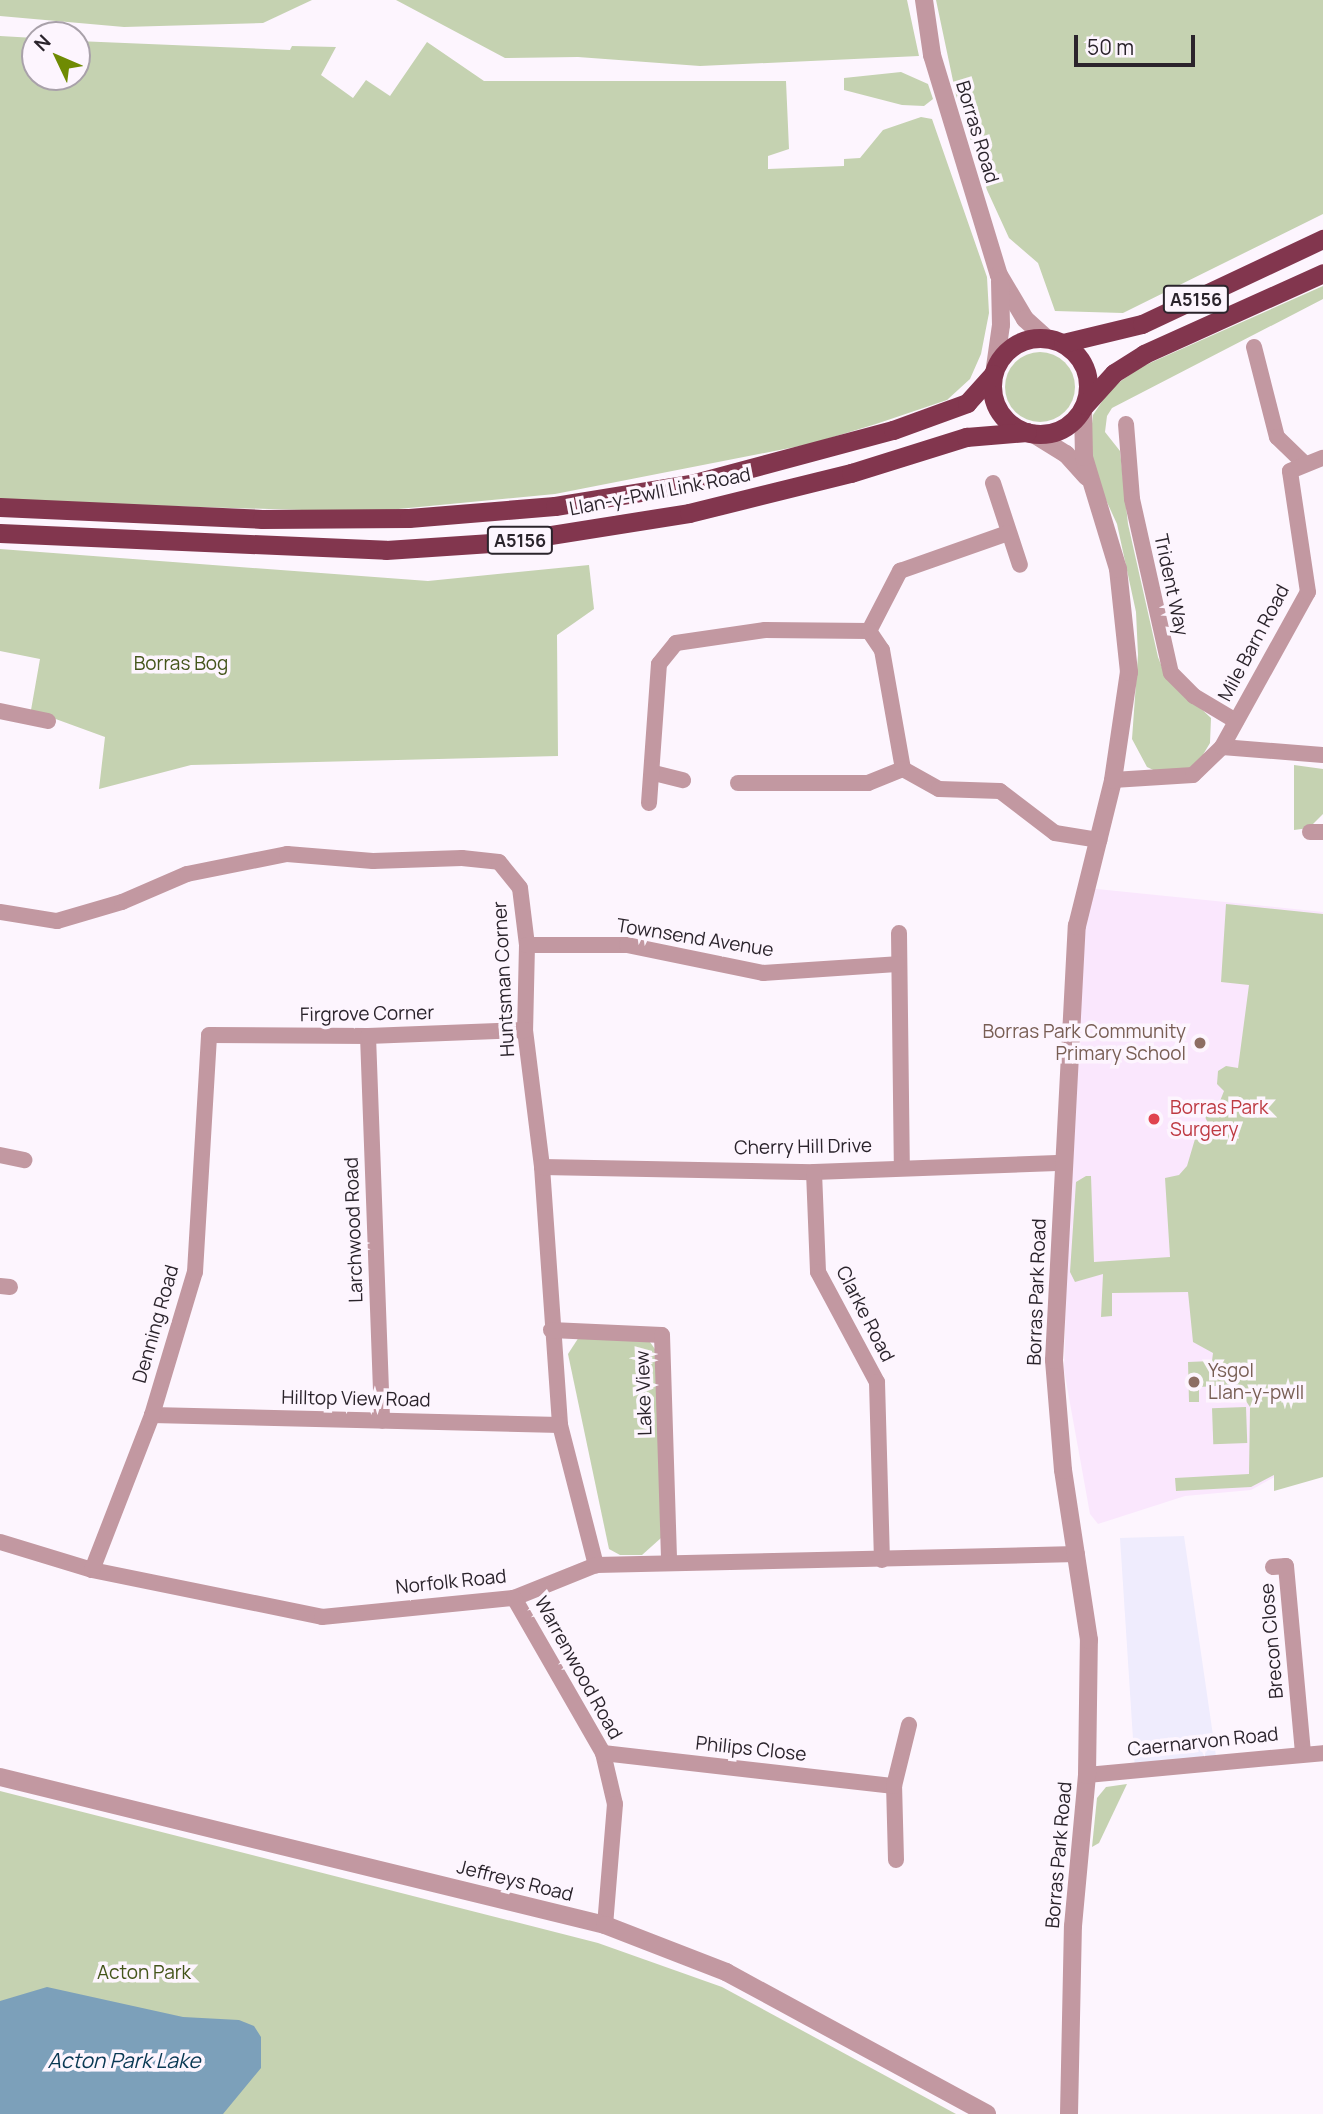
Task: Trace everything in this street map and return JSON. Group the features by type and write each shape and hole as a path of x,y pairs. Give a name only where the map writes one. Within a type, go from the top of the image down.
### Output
{"highway":[{"name":"A5156","path":"1055,340 1142,324 1323,239"},
{"name":"A5156","path":"1084,407 1114,373 1144,354 1323,273"},
{"path":"1055,340 1083,363 1088,391 1084,407 1061,429 1030,433 1003,416 992,389 994,371 1016,344 1055,340"},
{"name":"Llan-y-Pwll Link Road","path":"0,508 262,519 409,518 555,506 695,483 893,430 967,403 994,371"},
{"name":"Llan-y-Pwll Link Road","path":"0,533 386,550 506,542 690,513 851,473 966,437 1030,433"}],"street":[{"name":"Borras Road","path":"925,0 932,55 999,275 1025,319 1055,340"},
{"name":"Borras Road","path":"994,371 1001,325 999,275"},
{"path":"1254,347 1277,437 1304,463 1323,458"},
{"name":"Borras Park Road","path":"1069,2114 1073,1926 1087,1775 1089,1640 1063,1470 1054,1360 1077,926 1100,840 1126,708 1128,642 1118,569 1089,480 1084,407"},
{"name":"Trident Way","path":"1126,424 1132,499 1171,673 1194,696 1236,721"},
{"name":"Borras Park Road","path":"1030,433 1066,454 1089,480"},
{"name":"Mile Barn Road","path":"1113,780 1193,775 1222,747 1316,594 1290,471 1304,463"},
{"path":"993,483 1020,565"},
{"path":"869,631 900,571 1009,533"},
{"path":"649,803 654,774 659,664 676,643 765,630 869,631"},
{"path":"869,631 881,650 903,769"},
{"path":"0,711 48,721"},
{"path":"1222,747 1323,755"},
{"path":"738,783 868,783 903,769"},
{"path":"903,769 939,789 1000,790 1055,833 1100,840"},
{"path":"654,774 683,780"},
{"name":"Huntsman Corner","path":"0,912 57,921 122,902 187,874 287,854 373,861 462,858 499,862 520,888 527,946 525,1030 542,1167 551,1330 560,1425 596,1565"},
{"path":"899,933 897,964 902,1166"},
{"name":"Townsend Avenue","path":"527,946 627,944 763,973 897,964"},
{"name":"Firgrove Corner","path":"209,1035 368,1037 525,1030"},
{"name":"Denning Road","path":"92,1570 152,1415 195,1272 209,1035"},
{"name":"Larchwood Road","path":"368,1037 382,1421"},
{"path":"0,1155 24,1160"},
{"name":"Cherry Hill Drive","path":"542,1167 814,1172 902,1166 1064,1163"},
{"name":"Clarke Road","path":"814,1172 818,1272 877,1382 882,1560"},
{"name":"Lake View","path":"551,1330 662,1335 669,1562"},
{"name":"Hilltop View Road","path":"152,1415 560,1425"},
{"name":"Norfolk Road","path":"0,1542 92,1570 322,1617 514,1598 596,1565 1077,1555"},
{"name":"Brecon Close","path":"1287,1566 1303,1753"},
{"name":"Warrenwood Road","path":"514,1598 603,1753 615,1804 605,1925"},
{"path":"896,1862 894,1786 911,1725"},
{"name":"Philips Close","path":"603,1753 894,1786"},
{"name":"Caernarvon Road","path":"1087,1775 1323,1753"},
{"name":"Jeffreys Road","path":"0,1777 605,1925 726,1972 987,2114"}],"shaded area":[{"name":"Borras Park Community Primary School","path":"1087,888 1323,912 1323,1450 1251,1490 1185,1496 1098,1524 1090,1514 1064,1370 1069,1173"},
{"path":"1184,1536 1217,1763 1135,1770 1120,1538"}],"green space":[{"path":"0,0 312,0 263,23 124,27 91,24 91,21 0,16"},
{"path":"396,0 907,0 919,56 700,66 578,57 505,58"},
{"path":"936,0 1323,0 1323,214 1123,313 1055,311 1038,263 1009,238 987,190 956,95"},
{"path":"0,36 21,37 21,91 91,91 91,42 290,50 292,46 336,47 321,75 353,98 366,80 390,96 427,42 484,81 786,81 789,149 768,156 768,169 844,166 844,159 860,158 883,130 921,117 932,119 987,277 989,313 981,354 970,379 947,400 810,444 555,494 367,512 0,501"},
{"path":"901,72 928,84 933,99 924,106 902,105 844,90 844,78"},
{"path":"1323,286 1323,299 1112,408 1107,416 1105,432 1120,451 1128,524 1158,657 1165,675 1211,718 1210,743 1201,758 1191,769 1162,774 1147,767 1132,739 1138,655 1136,612 1117,524 1095,476 1090,441 1093,415 1111,388 1141,367"},
{"path":"1040,352 1065,362 1075,387 1065,412 1040,422 1015,412 1005,387 1015,362"},
{"name":"Borras Bog","path":"0,549 428,581 589,565 594,609 557,635 558,756 191,765 99,789 105,737 31,710 40,659 0,651"},
{"path":"1294,765 1323,769 1323,814 1309,828 1294,830"},
{"path":"1226,904 1323,914 1323,1477 1274,1491 1274,1475 1251,1487 1176,1491 1175,1478 1249,1474 1250,1407 1246,1401 1216,1401 1216,1386 1199,1387 1199,1402 1189,1402 1188,1362 1212,1361 1213,1353 1193,1342 1188,1292 1112,1293 1112,1316 1101,1317 1103,1274 1075,1282 1070,1272 1076,1182 1091,1176 1094,1262 1170,1257 1165,1178 1179,1175 1187,1166 1195,1139 1208,1138 1209,1125 1202,1111 1203,1106 1212,1107 1220,1101 1224,1091 1217,1084 1218,1071 1226,1066 1238,1068 1249,985 1221,982"},
{"path":"579,1337 650,1342 657,1352 661,1538 642,1555 620,1555 609,1549 568,1354"},
{"path":"1246,1407 1247,1443 1213,1444 1212,1408"},
{"path":"1127,1784 1099,1843 1092,1847 1097,1798 1106,1787"},
{"name":"Acton Park","path":"0,1791 598,1943 722,1987 956,2114 0,2114"}],"water":[{"name":"Acton Park Lake","path":"47,1987 183,2017 239,2020 254,2026 261,2037 261,2068 223,2114 0,2114 0,2001"}],"place":[{"name":"Borras Park Community Primary School","path":"1200,1043"},
{"name":"Borras Park Surgery","path":"1154,1119"},
{"name":"Ysgol Llan-y-pwll","path":"1194,1382"}]}
